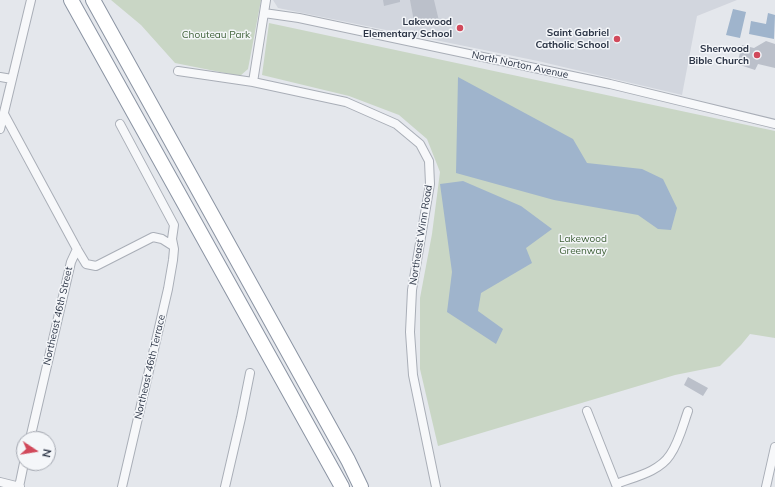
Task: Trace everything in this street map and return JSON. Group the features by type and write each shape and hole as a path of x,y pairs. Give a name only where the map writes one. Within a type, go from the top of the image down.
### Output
{"highway":[{"path":"71,0 342,487"},
{"path":"93,0 348,460 361,487"},
{"path":"348,460 369,487"}],"street":[{"path":"0,129 31,0"},
{"path":"254,82 266,0"},
{"name":"North Norton Avenue","path":"264,13 299,18 610,84 775,124"},
{"name":"Northeast Winn Road","path":"178,71 254,82 346,102 396,124 420,144 429,161 430,184 412,290 410,332 412,375 436,487"},
{"path":"0,77 12,79"},
{"path":"4,114 86,264 96,266 153,237 162,239 173,246"},
{"name":"Northeast 46th Terrace","path":"120,124 174,225 173,260 168,288 122,487"},
{"name":"Northeast 46th Street","path":"32,431 71,262 77,249"},
{"path":"225,487 250,373"},
{"path":"587,412 617,486 655,468 666,460 673,450 688,411"},
{"path":"766,487 775,447"},
{"path":"0,482 19,487 22,471"}],"shaded area":[{"path":"273,0 737,0 697,16 682,95 538,61 278,8"}],"green space":[{"name":"Chouteau Park","path":"111,0 261,0 248,69 240,76 175,63 141,25"},
{"name":"Lakewood Greenway","path":"269,23 775,131 775,338 750,334 720,366 675,375 438,446 420,369 420,298 432,234 440,172 427,139 399,115 349,96 262,75"}],"water":[{"path":"733,9 746,12 740,38 726,35"},
{"path":"768,13 775,15 774,39 749,34 751,21 766,24"},
{"path":"458,77 573,139 587,163 642,169 663,179 677,208 671,230 658,229 638,215 554,200 456,173"},
{"path":"463,181 521,206 552,229 526,248 532,263 481,293 478,311 503,329 496,344 447,312 452,272 440,184"}],"building":[{"name":"Lakewood Elementary School","path":"383,0 400,0 400,2 384,6"},
{"name":"Lakewood Elementary School","path":"410,0 434,0 439,21 415,27"},
{"name":"Sherwood Bible Church","path":"766,41 775,44 775,68 758,64 755,70 737,64 742,45 754,48"},
{"path":"688,377 708,388 703,396 684,385"}],"place":[{"name":"Lakewood Elementary School","path":"460,28"},
{"name":"Saint Gabriel Catholic School","path":"617,39"},
{"name":"Sherwood Bible Church","path":"757,55"}]}
